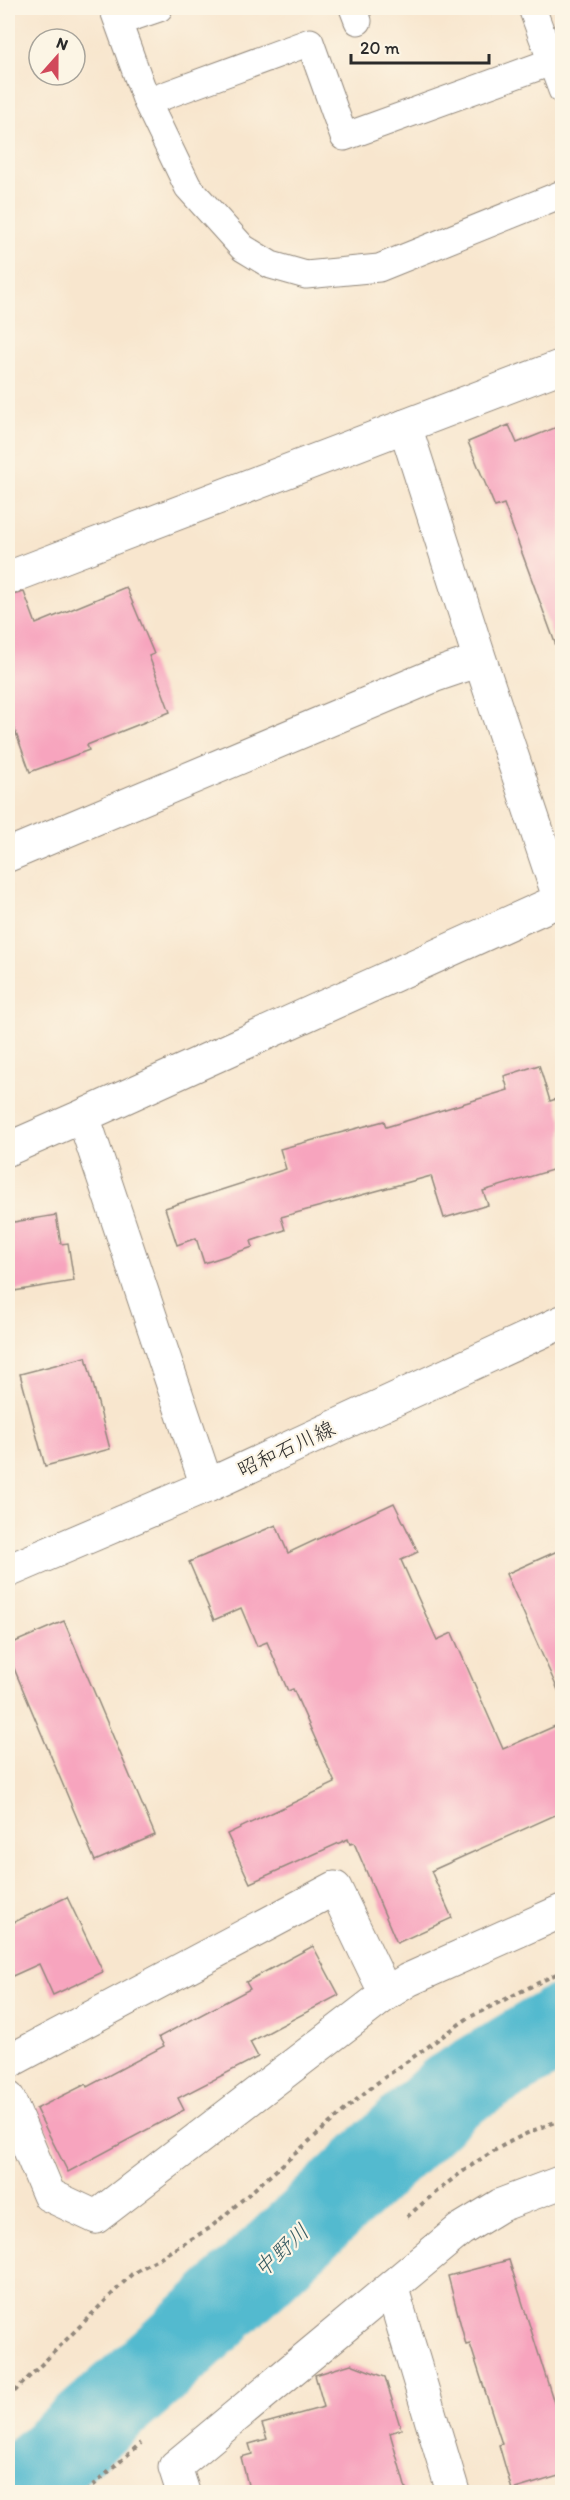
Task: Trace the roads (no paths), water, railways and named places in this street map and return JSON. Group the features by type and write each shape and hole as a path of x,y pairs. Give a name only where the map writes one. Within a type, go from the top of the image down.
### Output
{"street":[{"path":"8,578 562,366"},
{"path":"8,1149 560,900 405,426"},
{"path":"8,855 422,680 480,660"},
{"path":"83,1116 207,1486"},
{"name":"昭和石川線","path":"8,1571 207,1486 562,1322"},
{"path":"8,2062 335,1888 386,1994"},
{"path":"8,2098 49,2194 96,2217 386,1994 408,1980 562,1911"},
{"path":"183,2493 175,2467 392,2289 460,2230 501,2205 562,2182"},
{"path":"392,2289 453,2493"}],"lane":[{"path":"159,8 116,15 147,102 188,187 243,248 271,264 306,276 379,268 562,194"},
{"path":"532,8 558,60 562,90"},
{"path":"147,102 310,42 344,137 558,60"}],"waterway":[{"name":"中野川","path":"13,2492 152,2371 451,2092 562,2025"}]}
